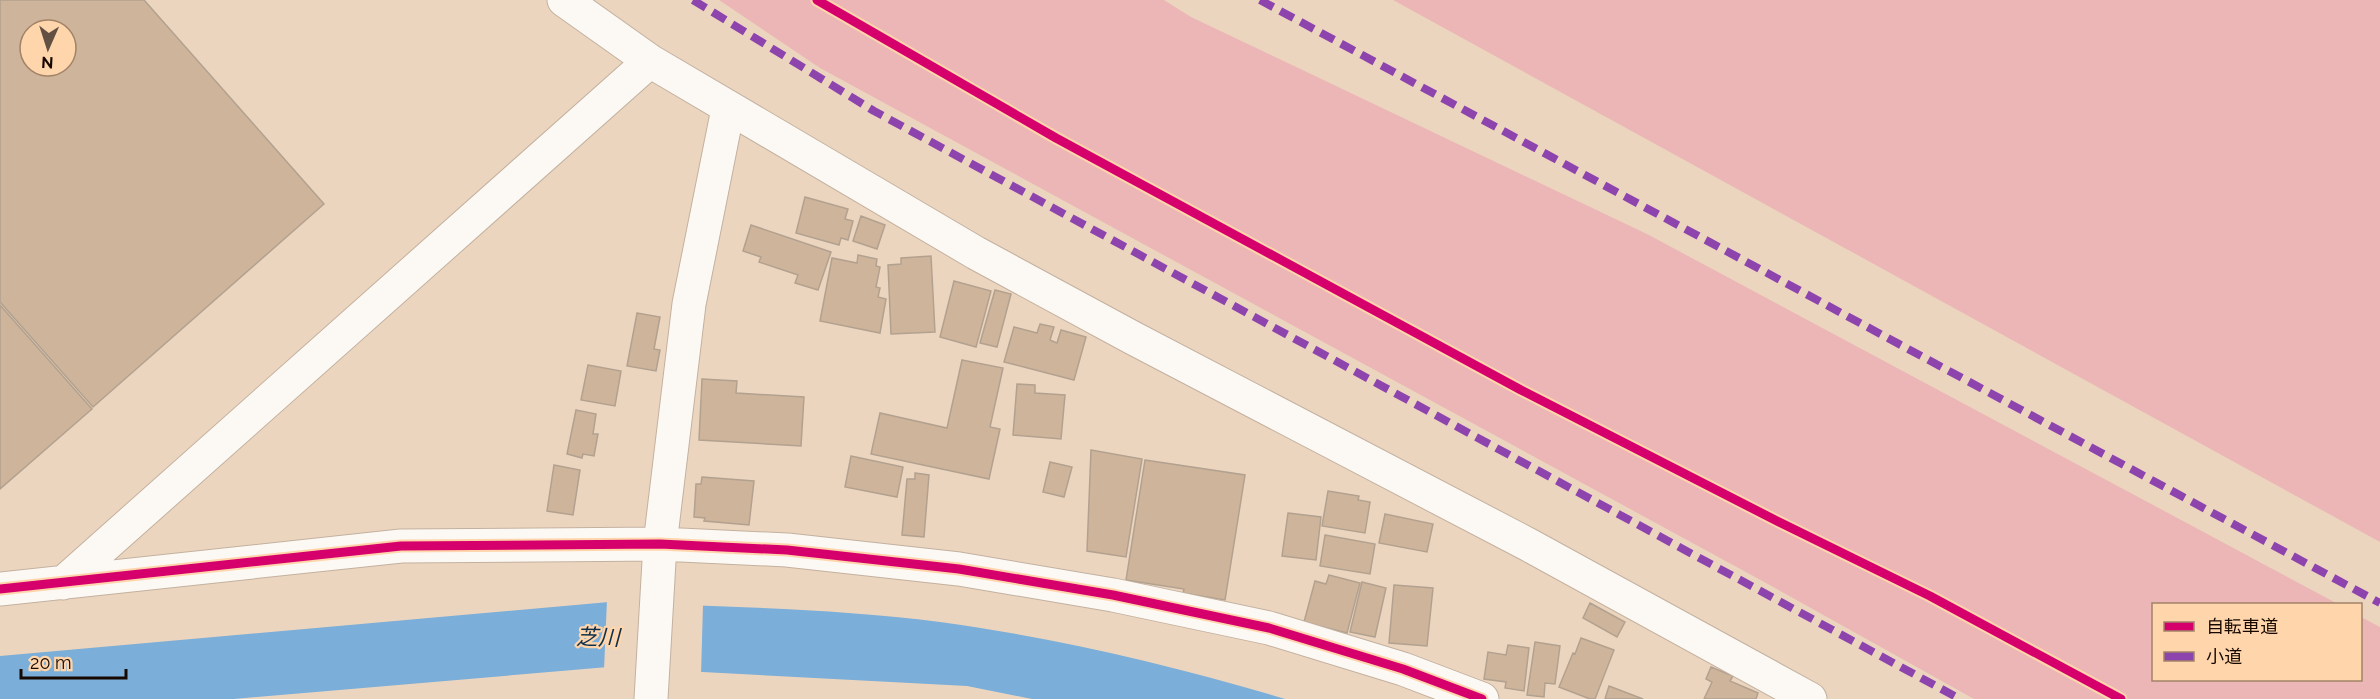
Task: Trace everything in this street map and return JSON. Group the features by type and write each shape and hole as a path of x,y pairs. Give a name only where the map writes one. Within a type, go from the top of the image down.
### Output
{"street":[{"path":"564,0 650,61 976,254 1529,545 1810,699"},
{"path":"63,583 650,61"},
{"path":"651,699 659,556 690,304 728,109"},
{"path":"0,589 401,546 659,556 787,550 959,569 1113,595 1269,628 1403,669 1482,699"}],"shaded area":[{"path":"719,0 1164,0 1191,17 1647,234 2336,603 2152,603 2152,681 2362,681 2362,618 2380,627 2380,699 1974,699 1766,583 820,68"},
{"path":"1393,0 2380,0 2380,542"}],"water":[{"name":"芝川","path":"609,602 816,611 940,622 1071,644 1200,675 1285,699 1032,699 967,686 608,667 234,699 0,699 0,656"}],"pier":[{"path":"607,600 703,604 701,675 604,670"}],"building":[{"path":"0,0 144,0 324,204 93,407 0,302"},
{"path":"805,197 848,209 845,219 853,221 848,240 841,238 839,245 796,233"},
{"path":"861,216 885,225 877,249 853,241"},
{"path":"751,225 831,252 818,290 795,283 798,275 759,262 761,257 743,251"},
{"path":"858,255 877,259 876,266 880,267 876,287 880,288 878,297 886,299 880,333 820,321 832,258 857,263"},
{"path":"931,256 935,332 891,334 888,265 901,264 901,258"},
{"path":"954,281 991,291 976,347 940,337"},
{"path":"995,290 1011,294 997,347 980,343"},
{"path":"0,305 92,409 0,489"},
{"path":"637,313 660,317 654,349 660,350 656,371 627,366"},
{"path":"1040,324 1054,327 1050,340 1057,343 1061,330 1086,337 1074,380 1004,362 1014,327 1037,333"},
{"path":"962,360 1003,368 990,427 1000,429 989,479 871,454 880,413 947,428"},
{"path":"588,365 621,371 615,406 581,400"},
{"path":"702,379 737,381 736,393 804,397 801,446 699,440"},
{"path":"1017,384 1035,385 1035,393 1065,395 1061,439 1013,435"},
{"path":"576,410 596,414 593,434 598,434 594,456 583,454 582,458 567,454"},
{"path":"1091,450 1142,459 1126,557 1087,551"},
{"path":"851,456 903,467 897,497 845,487"},
{"path":"1145,460 1245,475 1225,600 1183,593 1184,589 1126,580"},
{"path":"1050,462 1072,467 1064,497 1043,492"},
{"path":"554,465 580,470 573,515 547,511"},
{"path":"915,473 929,475 924,537 902,535 907,479 915,479"},
{"path":"702,477 754,481 749,525 704,521 705,518 694,517 696,484 701,484"},
{"path":"1328,491 1359,496 1358,500 1370,502 1365,533 1322,526"},
{"path":"1288,513 1321,517 1316,560 1282,556"},
{"path":"1385,514 1433,524 1427,552 1379,543"},
{"path":"1325,535 1375,544 1370,574 1320,566"},
{"path":"1329,575 1360,583 1347,633 1304,622 1315,581 1326,584"},
{"path":"1362,582 1386,588 1375,637 1350,632"},
{"path":"1394,585 1433,588 1427,646 1389,643"},
{"path":"1590,603 1625,622 1617,637 1583,618"},
{"path":"1581,638 1614,650 1595,699 1559,687"},
{"path":"1535,642 1560,646 1555,684 1545,683 1544,697 1527,695"},
{"path":"1508,645 1529,648 1524,691 1505,688 1506,682 1484,679 1488,652 1506,655"},
{"path":"1711,667 1733,676 1730,681 1758,693 1756,699 1704,699 1712,682 1706,679"},
{"path":"1609,686 1643,699 1605,699"}],"marked path":[{"path":"693,0 874,111 1960,699"},
{"path":"1260,0 2380,603"}],"cycle path":[{"path":"817,0 1056,138 1521,390 1777,521 1930,596 2121,699"},
{"path":"0,589 401,546 660,544 787,550 959,569 1113,595 1269,628 1403,669 1482,699"}]}
